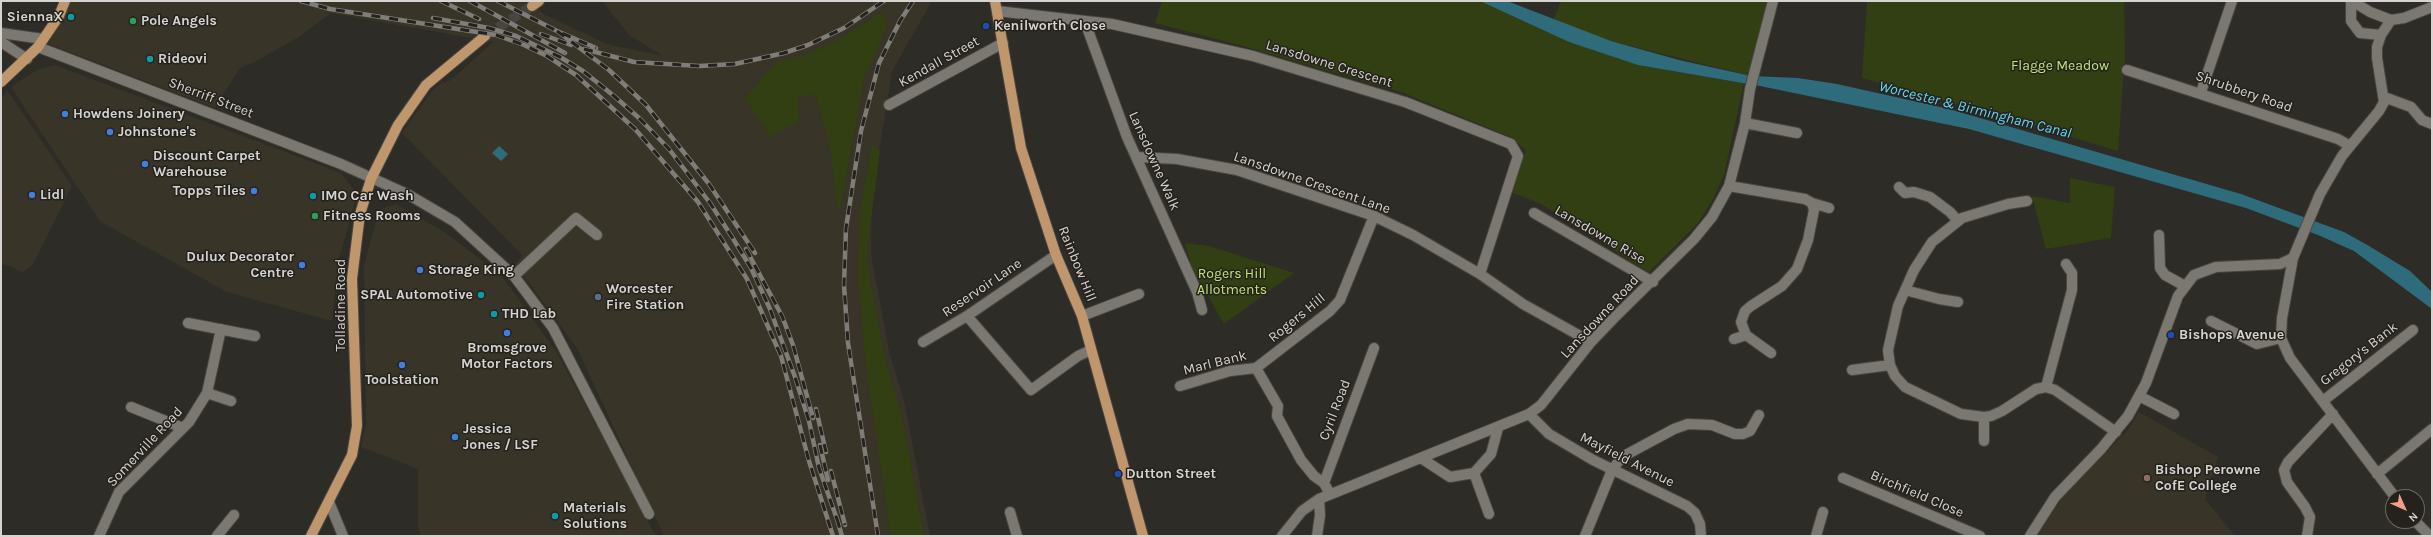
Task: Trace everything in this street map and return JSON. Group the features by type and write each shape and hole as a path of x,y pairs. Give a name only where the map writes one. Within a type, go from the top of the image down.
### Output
{"main road":[{"path":"1,82 27,59 41,43 59,16 65,1"},
{"name":"Rainbow Hill","path":"996,6 1021,148 1056,255 1082,316 1143,536"},
{"name":"Tolladine Road","path":"311,536 352,455 357,426 352,279 360,214 371,179 398,124 426,85 485,36"}],"street":[{"name":"Lansdowne Road","path":"1282,536 1302,511 1319,499 1498,428 1529,414 1541,405 1592,342 1653,282 1712,216 1729,186 1745,123 1750,89 1773,1"},
{"path":"2201,92 2232,1"},
{"path":"2380,35 2360,33 2351,21 2352,1 2370,12 2391,20 2404,18 2432,7"},
{"name":"Lansdowne Crescent","path":"996,6 1085,22 1112,24 1253,56 1405,102 1511,144 1518,156 1480,274"},
{"path":"2391,20 2380,35 2377,47 2377,58 2384,97 2411,107 2422,120 2432,124"},
{"name":"Lansdowne Walk","path":"1085,22 1104,78 1136,157 1197,292 1202,310"},
{"name":"Sherriff Street","path":"1,33 41,43 311,152 409,195 455,222 514,276 537,304 566,348 650,514"},
{"path":"1,42 27,59"},
{"name":"Kendall Street","path":"889,105 1003,42"},
{"name":"Shrubbery Road","path":"2127,70 2201,92 2338,139 2350,146"},
{"name":"Gregory's Bank","path":"2384,97 2379,111 2350,146 2324,185 2300,240 2293,258 2282,318 2282,338 2290,358 2389,489"},
{"path":"1745,123 1798,133"},
{"name":"Lansdowne Crescent Lane","path":"1136,157 1177,159 1237,170 1374,216 1413,235 1480,274 1524,304 1592,342"},
{"path":"1729,186 1805,199 1812,203 1829,208"},
{"path":"1898,187 1905,193 1914,192 1930,197 1950,212 1958,221"},
{"path":"2027,201 2008,204 1958,221 1932,242 1905,290 1892,327 1888,350 1890,365 1895,376 1905,387 1961,414 1984,417 2002,411 2036,389 2046,387 2055,390 2116,432"},
{"path":"1771,353 1746,335 1740,322 1745,311 1782,286 1797,269 1808,240 1814,210 1812,203"},
{"name":"Lansdowne Rise","path":"1534,213 1653,282"},
{"name":"Rogers Hill","path":"1256,368 1330,312 1340,300 1374,216"},
{"path":"514,276 576,218 597,235"},
{"path":"2159,235 2160,268 2165,275 2184,286"},
{"name":"Reservoir Lane","path":"923,342 967,316 1056,255"},
{"path":"2030,536 2055,497 2116,432 2139,396 2176,301 2184,286 2194,275 2216,267 2280,264 2293,258"},
{"path":"2046,387 2072,290 2072,273 2066,264"},
{"path":"1905,290 1939,299 1958,302"},
{"path":"1082,316 1139,294"},
{"path":"967,316 1031,390 1078,356 1091,350"},
{"path":"2212,321 2257,344 2282,338"},
{"path":"188,323 255,336"},
{"name":"Somerville Road","path":"99,536 119,492 183,428 207,393 221,330"},
{"name":"Gregory's Bank","path":"2323,401 2413,330"},
{"path":"1734,339 1746,335"},
{"name":"Cyril Road","path":"1324,483 1374,348"},
{"path":"1852,370 1890,365"},
{"path":"1256,368 1278,406 1277,416 1301,460 1314,476 1324,483 1330,494"},
{"name":"Marl Bank","path":"1180,386 1230,371 1256,368"},
{"path":"207,393 231,401"},
{"path":"2139,396 2174,414"},
{"path":"131,407 183,428"},
{"name":"Mayfield Avenue","path":"1529,414 1549,434 1612,470 1687,506 1695,513 1700,524 1701,536"},
{"path":"2307,536 2310,517 2306,507 2287,482 2284,470 2288,462 2333,414"},
{"path":"1586,536 1612,470 1622,457 1674,429 1688,424 1701,424 1743,434 1750,431 1759,415"},
{"path":"1984,417 1984,441"},
{"path":"1421,458 1450,477 1474,473 1491,454 1498,428"},
{"path":"2377,474 2432,429"},
{"path":"1474,473 1489,514"},
{"name":"Birchfield Close","path":"1843,478 1980,536"},
{"path":"1317,536 1320,515 1319,499"},
{"path":"329,502 343,536"},
{"path":"1010,512 1017,536"},
{"path":"1816,536 1824,512"},
{"path":"217,536 234,515"}],"shaded area":[{"path":"67,1 532,1 543,14 607,44 663,56 629,35 602,1 932,1 892,71 872,195 871,254 889,351 905,405 930,536 664,536 577,348 515,264 523,256 402,133 431,92 443,81 444,83 451,80 493,42 331,13 297,38 258,60 240,68 215,108 49,44"},
{"path":"55,65 341,173 357,194 339,259 332,321 227,292 101,222 11,87 38,69"},
{"path":"7,90 72,186 33,264 23,272 1,263 1,98"},
{"path":"396,204 446,233 502,276 557,353 656,536 420,536 418,524 418,469 361,447 366,424 364,266 379,210"},
{"name":"Bishop Perowne CofE College","path":"2139,412 2218,457 2205,499 2235,536 2037,536 2062,498 2127,431"}],"green space":[{"path":"1162,1 1480,1 1569,42 1638,65 1744,83 1724,175 1713,199 1698,223 1649,272 1541,204 1511,192 1526,151 1513,138 1401,92 1243,46 1155,23"},
{"path":"1561,1 1771,1 1751,76 1611,41 1553,21"},
{"name":"Flagge Meadow","path":"1867,1 2124,1 2125,56 2118,151 2008,118 1862,78"},
{"path":"882,12 888,23 864,79 840,209 837,207 831,153 816,95 798,96 799,121 770,137 745,98 777,62 805,55 835,42"},
{"path":"872,144 880,151 866,257 885,359 902,417 924,536 891,536 867,374 858,280 859,217"},
{"path":"2070,178 2115,187 2111,238 2046,249 2032,196 2070,203"},
{"name":"Rogers Hill Allotments","path":"1185,243 1209,246 1294,273 1224,324 1192,268"}],"water":[{"path":"1480,1 1507,1 1611,41 1679,60 1751,76 1798,78 1837,84 1949,109 2241,194 2344,232 2369,246 2410,271 2432,292 2432,309 2354,251 2318,235 2246,208 1969,129 1760,86 1638,65 1569,42"},
{"path":"499,146 508,154 501,161 492,153"}],"tunnel":[{"path":"485,36 532,6"}],"railway":[{"path":"301,1 330,9 496,35 524,45 547,56 576,75 635,129 698,202 747,279 781,356 809,461 833,536"},
{"path":"441,1 479,19"},
{"path":"470,1 565,53"},
{"path":"498,1 557,31 596,48"},
{"path":"584,49 634,62 699,66 735,64 784,53 808,45 844,28 884,1"},
{"path":"878,536 848,343 844,285 846,228 861,131 879,63 900,21 913,1"},
{"path":"433,18 489,28 516,36 560,57 583,71 614,96 639,118 669,149 710,203 732,237 751,268 770,309 795,377 809,421 819,468 839,525"},
{"path":"557,31 609,70 646,105 709,184 755,253"},
{"path":"541,34 571,45"},
{"path":"746,249 782,316 793,345 813,418"},
{"path":"816,409 826,452"},
{"path":"820,445 828,480"},
{"path":"831,471 845,525"},
{"path":"837,519 842,536"}],"place":[{"name":"SiennaX","path":"71,17"},
{"name":"Pole Angels","path":"133,21"},
{"name":"Kenilworth Close","path":"986,26"},
{"name":"Rideovi","path":"150,59"},
{"name":"Howdens Joinery","path":"65,114"},
{"name":"Johnstone's","path":"110,132"},
{"name":"Discount Carpet Warehouse","path":"145,164"},
{"name":"Topps Tiles","path":"254,191"},
{"name":"Lidl","path":"32,195"},
{"name":"IMO Car Wash","path":"313,196"},
{"name":"Fitness Rooms","path":"315,216"},
{"name":"Dulux Decorator Centre","path":"302,265"},
{"name":"Storage King","path":"420,270"},
{"name":"SPAL Automotive","path":"481,295"},
{"name":"Worcester Fire Station","path":"598,297"},
{"name":"THD Lab","path":"494,314"},
{"name":"Bromsgrove Motor Factors","path":"507,333"},
{"name":"Bishops Avenue","path":"2171,335"},
{"name":"Toolstation","path":"402,365"},
{"name":"Jessica Jones / LSF","path":"455,437"},
{"name":"Dutton Street","path":"1118,474"},
{"name":"Bishop Perowne CofE College","path":"2147,478"},
{"name":"Materials Solutions","path":"555,516"}],"water label":[{"name":"Worcester & Birmingham Canal","path":"1975,110"}]}
